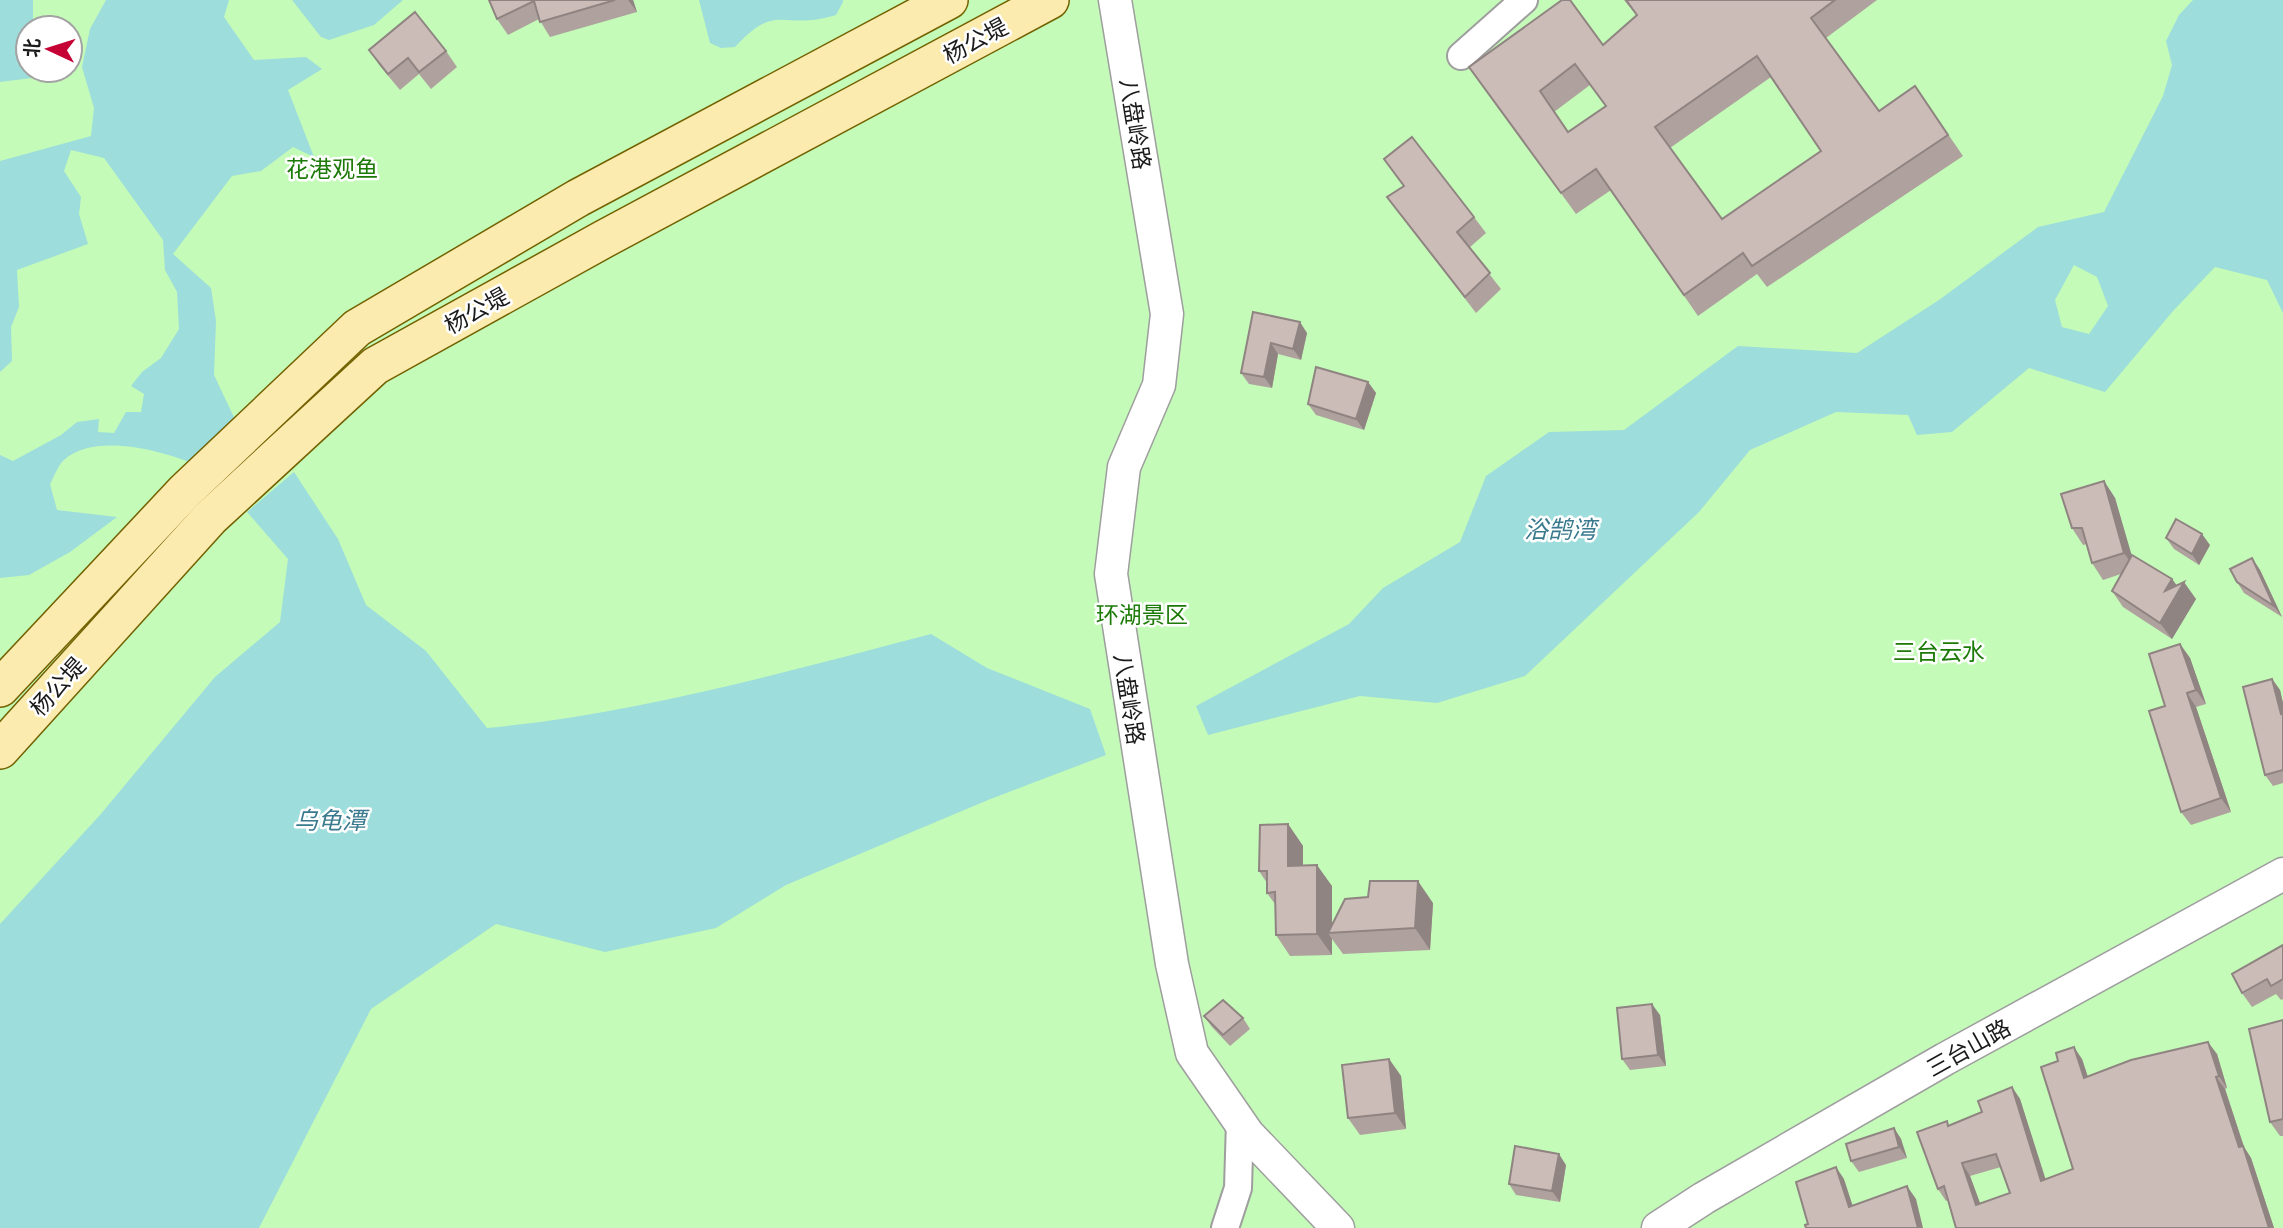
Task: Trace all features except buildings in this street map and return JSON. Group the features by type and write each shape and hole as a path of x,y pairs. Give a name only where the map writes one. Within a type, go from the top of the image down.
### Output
{"main road":[{"name":"杨公堤","path":"0,688 185,491 357,327 578,198 949,0"},
{"name":"杨公堤","path":"0,750 210,518 375,366 604,239 1050,0"}],"street":[{"name":"八盘岭路","path":"1115,0 1167,314 1159,385 1124,467 1111,573 1172,964 1192,1053 1240,1121 1338,1228"},
{"path":"1461,55 1524,0"},
{"name":"三台山路","path":"1658,1228 1945,1059 2283,874"},
{"path":"1225,1228 1238,1188 1240,1121"}],"green space":[{"name":"环湖景区","path":"0,0 2283,0 2283,1228 0,1228"}],"water":[{"path":"0,0 33,0 33,14 14,14 14,80 0,82"},
{"path":"106,0 229,0 224,17 254,60 306,57 322,69 288,90 314,157 293,147 261,171 232,176 173,254 211,288 216,321 214,375 240,430 197,465 148,450 111,446 93,447 64,460 50,484 57,510 117,517 70,552 29,575 0,578 0,455 13,461 61,435 77,422 99,419 98,432 114,433 126,412 141,412 144,394 131,386 142,372 161,358 179,329 177,292 165,270 163,240 104,158 71,150 64,171 81,197 79,214 88,244 17,270 19,307 11,327 12,361 0,372 0,161 91,136 94,108 84,74 84,58 90,29"},
{"path":"292,0 403,0 374,25 329,40 321,37"},
{"path":"699,0 843,2 836,15 803,21 772,21 761,25 735,47 721,48 710,43"},
{"name":"浴鹄湾","path":"2193,0 2283,0 2283,313 2267,280 2215,267 2173,311 2105,392 2029,368 1952,432 1917,435 1908,415 1836,412 1750,450 1699,512 1525,676 1437,703 1360,696 1208,735 1196,706 1349,624 1383,588 1460,542 1486,476 1549,432 1624,430 1738,346 1857,353 1939,300 2038,227 2104,212 2163,96 2172,65 2166,41 2179,15","holes":["2074,265 2097,277 2108,306 2089,334 2062,327 2055,300"]},
{"name":"乌龟潭","path":"294,472 338,539 366,605 426,651 487,728 543,722 655,702 766,677 931,634 987,668 1090,709 1106,755 988,800 786,885 716,928 605,952 496,924 371,1009 259,1228 0,1228 0,924 100,815 215,677 280,622 288,559 247,512"}],"park label":[{"name":"花港观鱼","path":"332,168"},
{"name":"三台云水","path":"1939,651"}]}
